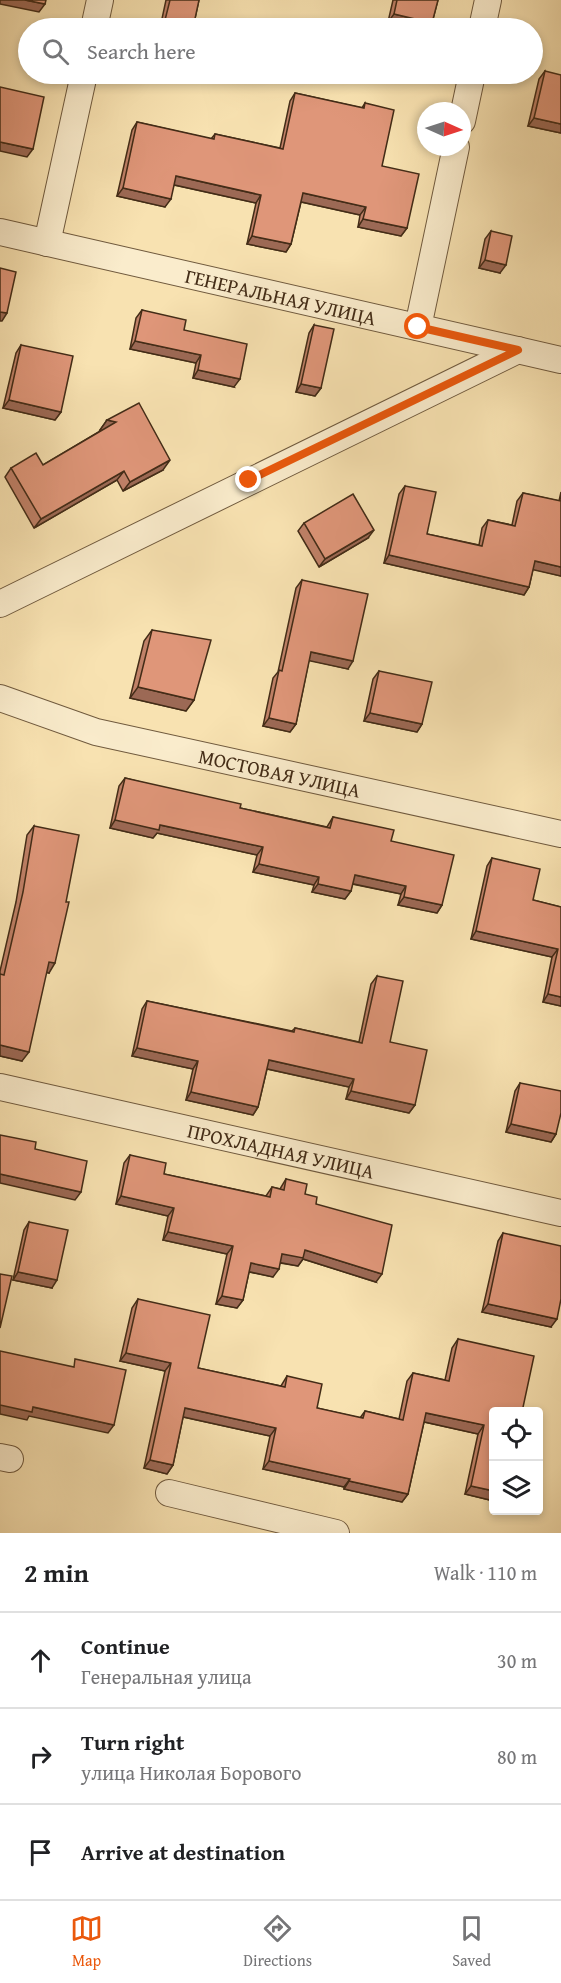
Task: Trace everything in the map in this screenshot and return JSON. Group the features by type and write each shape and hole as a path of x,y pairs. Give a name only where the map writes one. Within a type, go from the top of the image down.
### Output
{"street":[{"path":"96,18 100,0"},
{"path":"484,18 488,0"},
{"path":"47,243 82,84"},
{"path":"466,102 470,84"},
{"path":"418,327 454,156"},
{"name":"ГЕНЕРАЛЬНАЯ УЛИЦА","path":"0,232 561,360"},
{"path":"0,604 518,350"},
{"name":"МОСТОВАЯ УЛИЦА","path":"0,699 96,732 561,834"},
{"name":"ПРОХЛАДНАЯ УЛИЦА","path":"0,1087 561,1213"},
{"path":"169,1493 336,1533"}],"building":[{"path":"25,0 46,0 45,4"},
{"path":"170,0 199,0 195,18 166,18"},
{"path":"397,0 438,0 433,18 411,18 394,14"},
{"path":"545,71 561,75 561,124 534,118"},
{"path":"0,87 44,97 33,149 0,142"},
{"path":"295,93 364,108 365,103 394,110 382,166 419,174 407,228 363,219 366,207 303,193 291,244 252,236 261,195 176,176 171,199 123,188 137,122 214,139 215,134 283,149"},
{"path":"491,231 512,236 506,265 485,260"},
{"path":"0,268 16,272 7,313 0,312"},
{"path":"142,310 186,320 184,330 247,344 240,379 198,370 201,355 135,341"},
{"path":"314,325 334,329 321,388 301,384"},
{"path":"21,345 73,356 61,412 9,400"},
{"path":"139,403 170,460 130,482 124,471 41,519 11,468 36,453 43,465 116,422 107,420"},
{"path":"405,486 436,492 427,534 482,546 488,520 515,526 523,493 561,501 561,567 535,561 529,587 389,555"},
{"path":"353,494 374,530 325,559 304,523"},
{"path":"302,580 368,594 353,661 311,652 296,724 269,718"},
{"path":"152,630 211,640 194,700 138,687"},
{"path":"379,671 432,682 422,724 370,713"},
{"path":"125,778 241,804 240,808 330,828 333,817 394,830 391,841 454,855 442,905 404,897 406,886 355,875 351,891 318,884 319,877 259,864 263,847 160,825 159,830 115,820"},
{"path":"34,826 79,835 66,902 69,902 55,963 49,962 29,1052 0,1045 0,974 4,975 23,892"},
{"path":"492,858 540,869 533,900 561,907 561,997 548,994 558,949 476,931"},
{"path":"377,976 403,981 390,1042 427,1050 415,1105 351,1091 354,1079 269,1060 258,1107 191,1092 198,1061 137,1048 147,1001 294,1032 295,1028 362,1043"},
{"path":"520,1083 561,1091 561,1113 556,1134 511,1124"},
{"path":"0,1135 36,1142 35,1149 87,1161 81,1192 0,1174"},
{"path":"130,1155 166,1163 164,1174 270,1197 272,1187 284,1190 286,1179 307,1184 305,1194 317,1197 316,1204 392,1225 382,1274 305,1250 303,1258 282,1254 279,1269 251,1263 243,1300 222,1296 233,1246 168,1232 174,1208 121,1196"},
{"path":"29,1222 68,1230 57,1280 18,1272"},
{"path":"503,1233 561,1246 561,1299 557,1319 488,1304"},
{"path":"0,1274 12,1276 0,1328"},
{"path":"138,1299 210,1315 198,1368 285,1387 287,1376 322,1384 317,1408 363,1418 365,1411 403,1420 413,1373 449,1381 458,1339 534,1356 523,1407 489,1407 489,1490 471,1486 484,1425 426,1413 408,1494 269,1461 276,1428 185,1408 173,1465 150,1460 171,1363 126,1353"},
{"path":"0,1351 74,1367 75,1359 126,1370 114,1425 33,1407 32,1412 0,1405"}],"route":[{"path":"249,480 518,350 418,327"}]}
